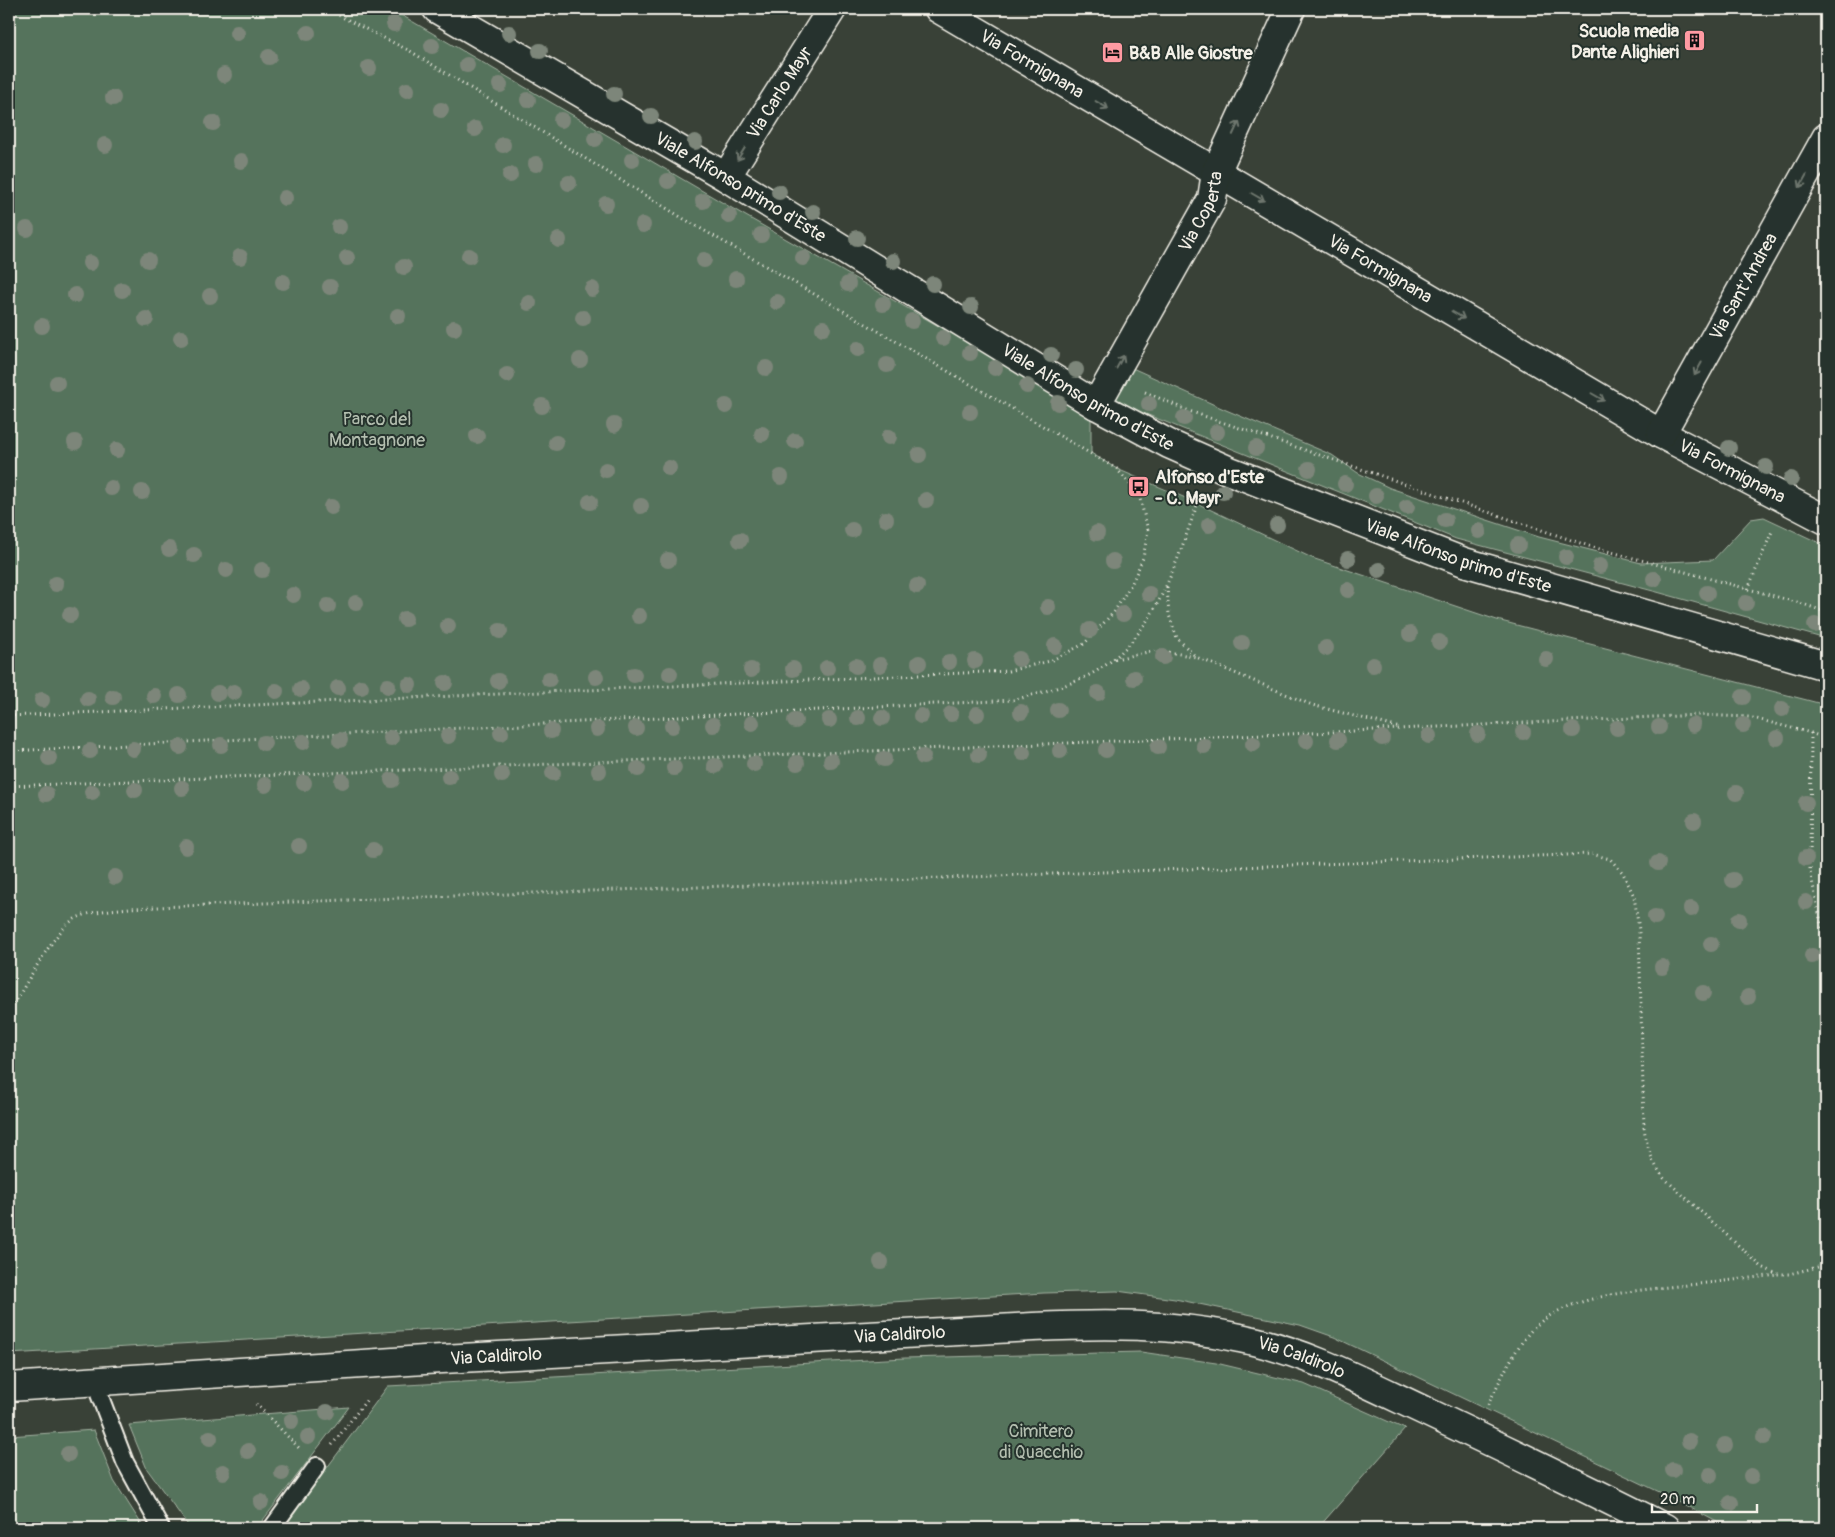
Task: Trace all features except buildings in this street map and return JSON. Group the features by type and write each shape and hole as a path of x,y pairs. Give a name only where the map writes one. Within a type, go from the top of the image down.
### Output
{"street":[{"name":"Viale Alfonso primo d'Este","path":"437,9 726,177 1096,405 1169,444 1212,464 1464,562 1826,666"},
{"name":"Via Carlo Mayr","path":"726,177 832,9"},
{"name":"Via Formignana","path":"939,9 1661,434 1826,520"},
{"name":"Via Coperta","path":"1096,405 1212,199 1216,172 1291,9"},
{"name":"Via Sant'Andrea","path":"1661,434 1826,138"},
{"name":"Via Caldirolo","path":"9,1387 434,1359 1102,1324 1172,1328 1241,1338 1290,1352 1354,1378 1474,1434 1665,1528"}],"lane":[{"path":"94,1381 125,1462 161,1528"},
{"path":"272,1528 317,1466"}],"path":[{"path":"9,716 1008,671 1050,661 1084,644 1114,612 1132,583 1143,558 1148,530 1139,495 1117,469 684,219 410,50 326,9"},
{"path":"1112,377 1190,411 1589,546 1826,612"},
{"path":"9,752 1015,700 1081,679 1114,659 1145,626 1167,587 1212,464"},
{"path":"1748,589 1786,499"},
{"path":"1167,587 1169,615 1177,638 1196,657"},
{"path":"1114,659 1157,650 1196,657 1312,705 1404,729"},
{"path":"9,786 1404,729 1698,715 1749,717 1826,739"},
{"path":"1810,733 1810,871 1826,948"},
{"path":"9,1013 57,935 73,920 97,912 129,908 1592,854 1610,859 1624,873 1634,896 1639,930 1644,1129 1653,1163 1664,1178 1755,1262 1777,1274 1789,1274"},
{"path":"1474,1434 1522,1343 1538,1324 1563,1309 1604,1296 1789,1274 1826,1265"},
{"path":"359,1398 378,1397"},
{"path":"256,1404 317,1466 368,1398"},
{"path":"246,1404 265,1403"}],"green space":[{"name":"Parco del Montagnone","path":"9,9 391,9 730,207 1091,413 1091,453 1117,469 1188,499 1312,558 1497,620 1826,705 1826,1528 1728,1528 1670,1497 1334,1337 1300,1325 1175,1299 1117,1291 1044,1293 9,1354"},
{"path":"1130,367 1332,455 1358,473 1390,488 1539,537 1641,563 1713,560 1751,519 1764,517 1826,546 1826,639 1456,539 1111,400"},
{"name":"Cimitero di Quacchio","path":"1141,1352 1216,1363 1304,1384 1405,1429 1318,1528 282,1528 388,1386 905,1358"},
{"path":"349,1407 257,1528 190,1528 147,1469 129,1425"},
{"path":"94,1430 114,1481 144,1528 9,1528 9,1436"}],"place":[{"name":"Scuola media Dante Alighieri","path":"1695,41"},
{"name":"B&B Alle Giostre","path":"1113,53"},
{"name":"Alfonso d'Este - C. Mayr","path":"1139,487"}]}
